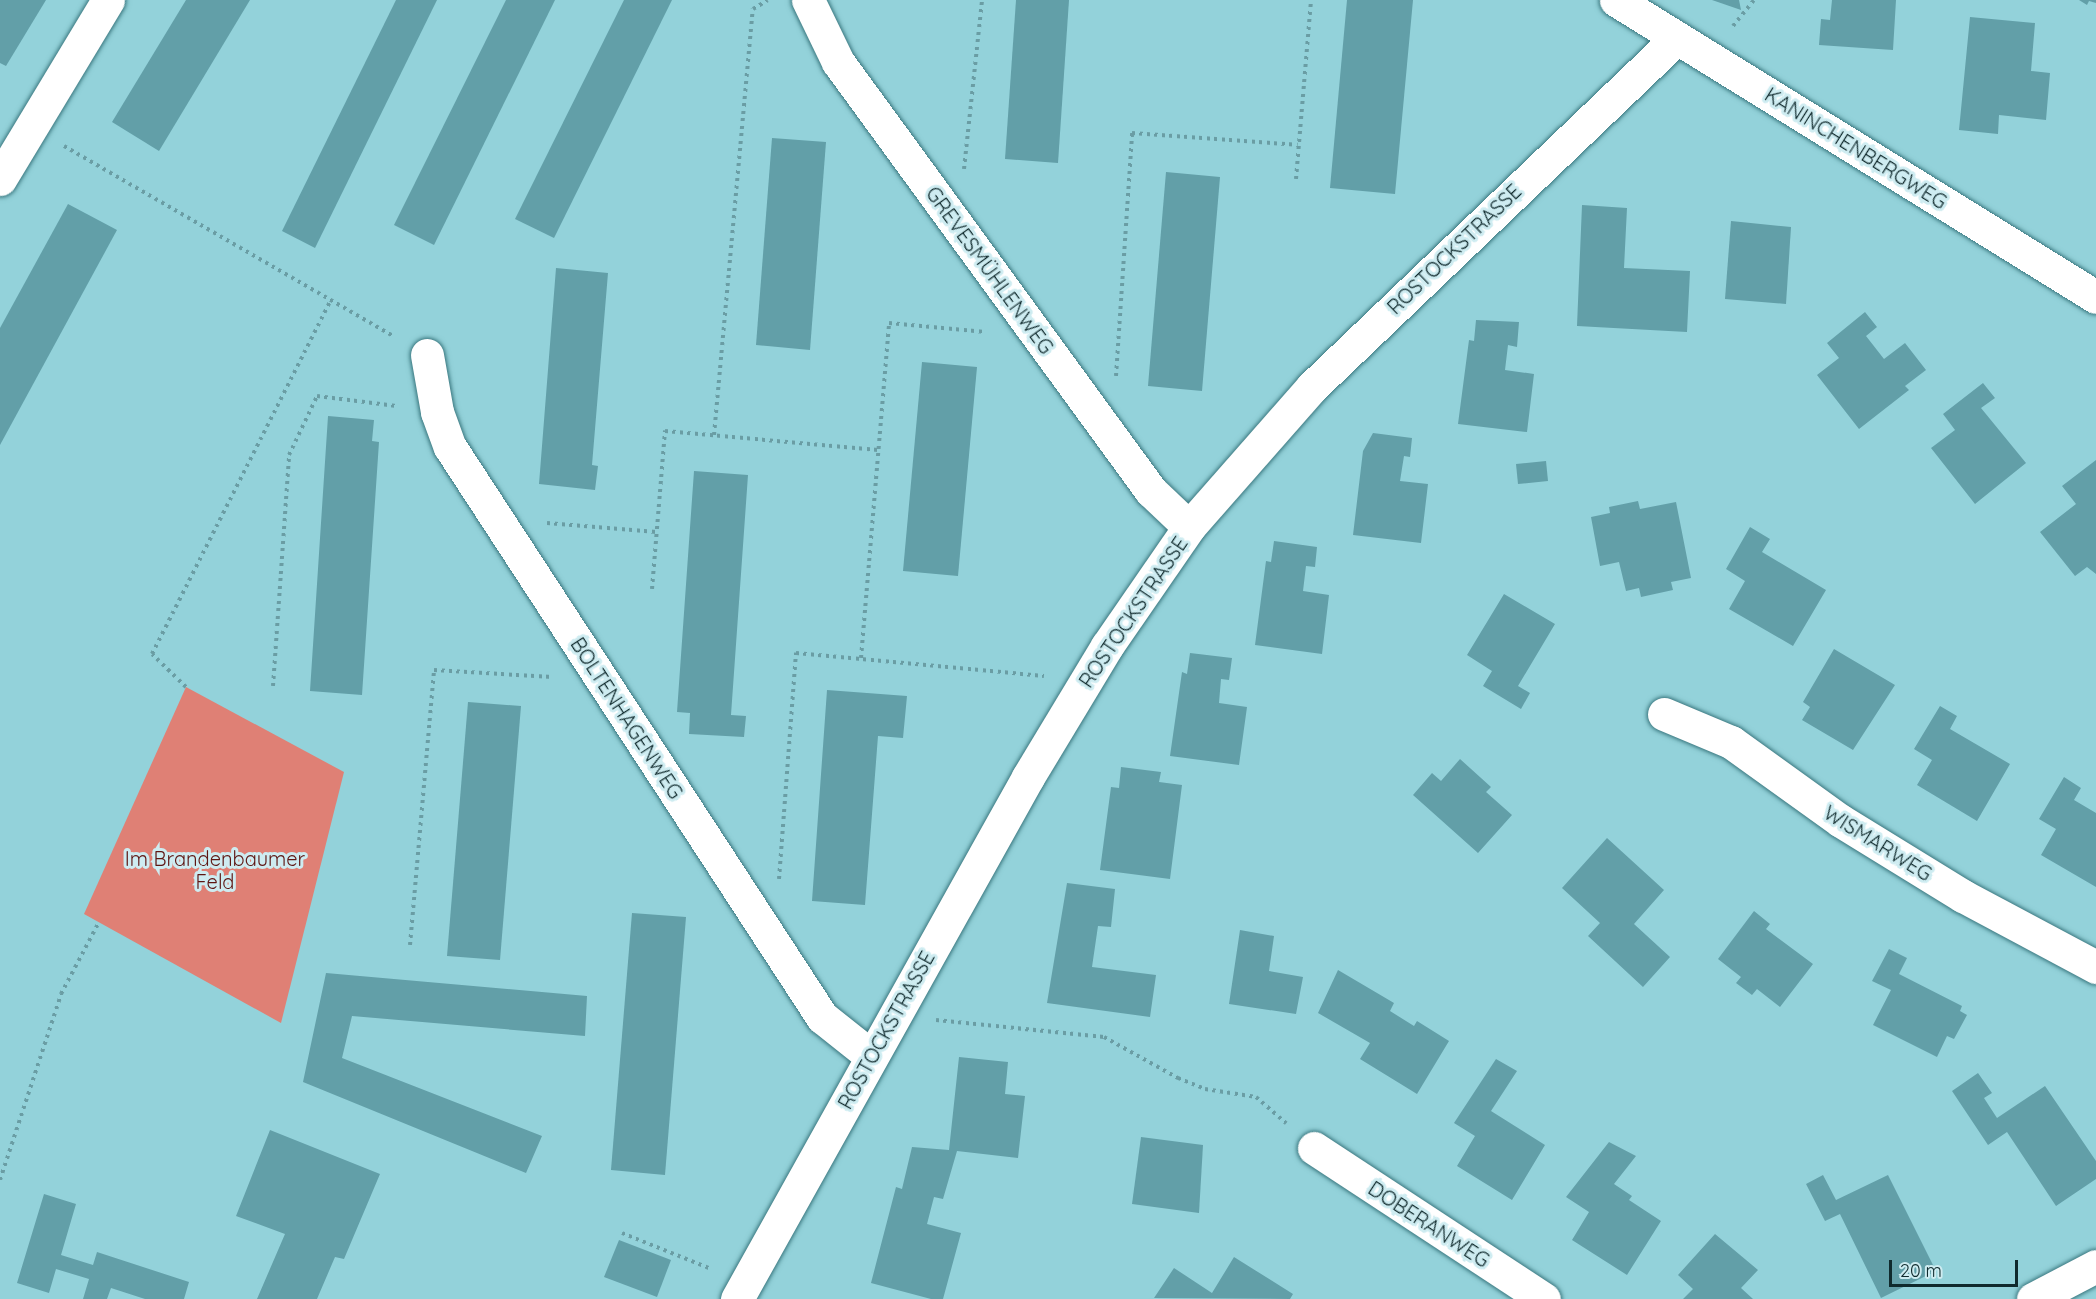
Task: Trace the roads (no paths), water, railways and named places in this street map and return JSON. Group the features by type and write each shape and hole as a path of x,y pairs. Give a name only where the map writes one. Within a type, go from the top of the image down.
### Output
{"street":[{"path":"0,179 108,0"},
{"name":"GREVESMÜHLENWEG","path":"808,0 838,62 1151,491 1189,527"},
{"name":"KANINCHENBERGWEG","path":"1616,0 2096,297"},
{"name":"ROSTOCKSTRASSE","path":"737,1299 893,1016 1087,680 1189,527 1312,387 1677,38"},
{"name":"BOLTENHAGENWEG","path":"427,355 437,412 450,447 822,1017 871,1056"},
{"name":"WISMARWEG","path":"1664,714 1731,741 1851,828 1963,896 2096,967"},
{"name":"DOBERANWEG","path":"1314,1148 1544,1299"},
{"path":"2033,1299 2096,1266"}],"park label":[{"name":"Im Brandenbaumer Feld","path":"215,870"}]}
